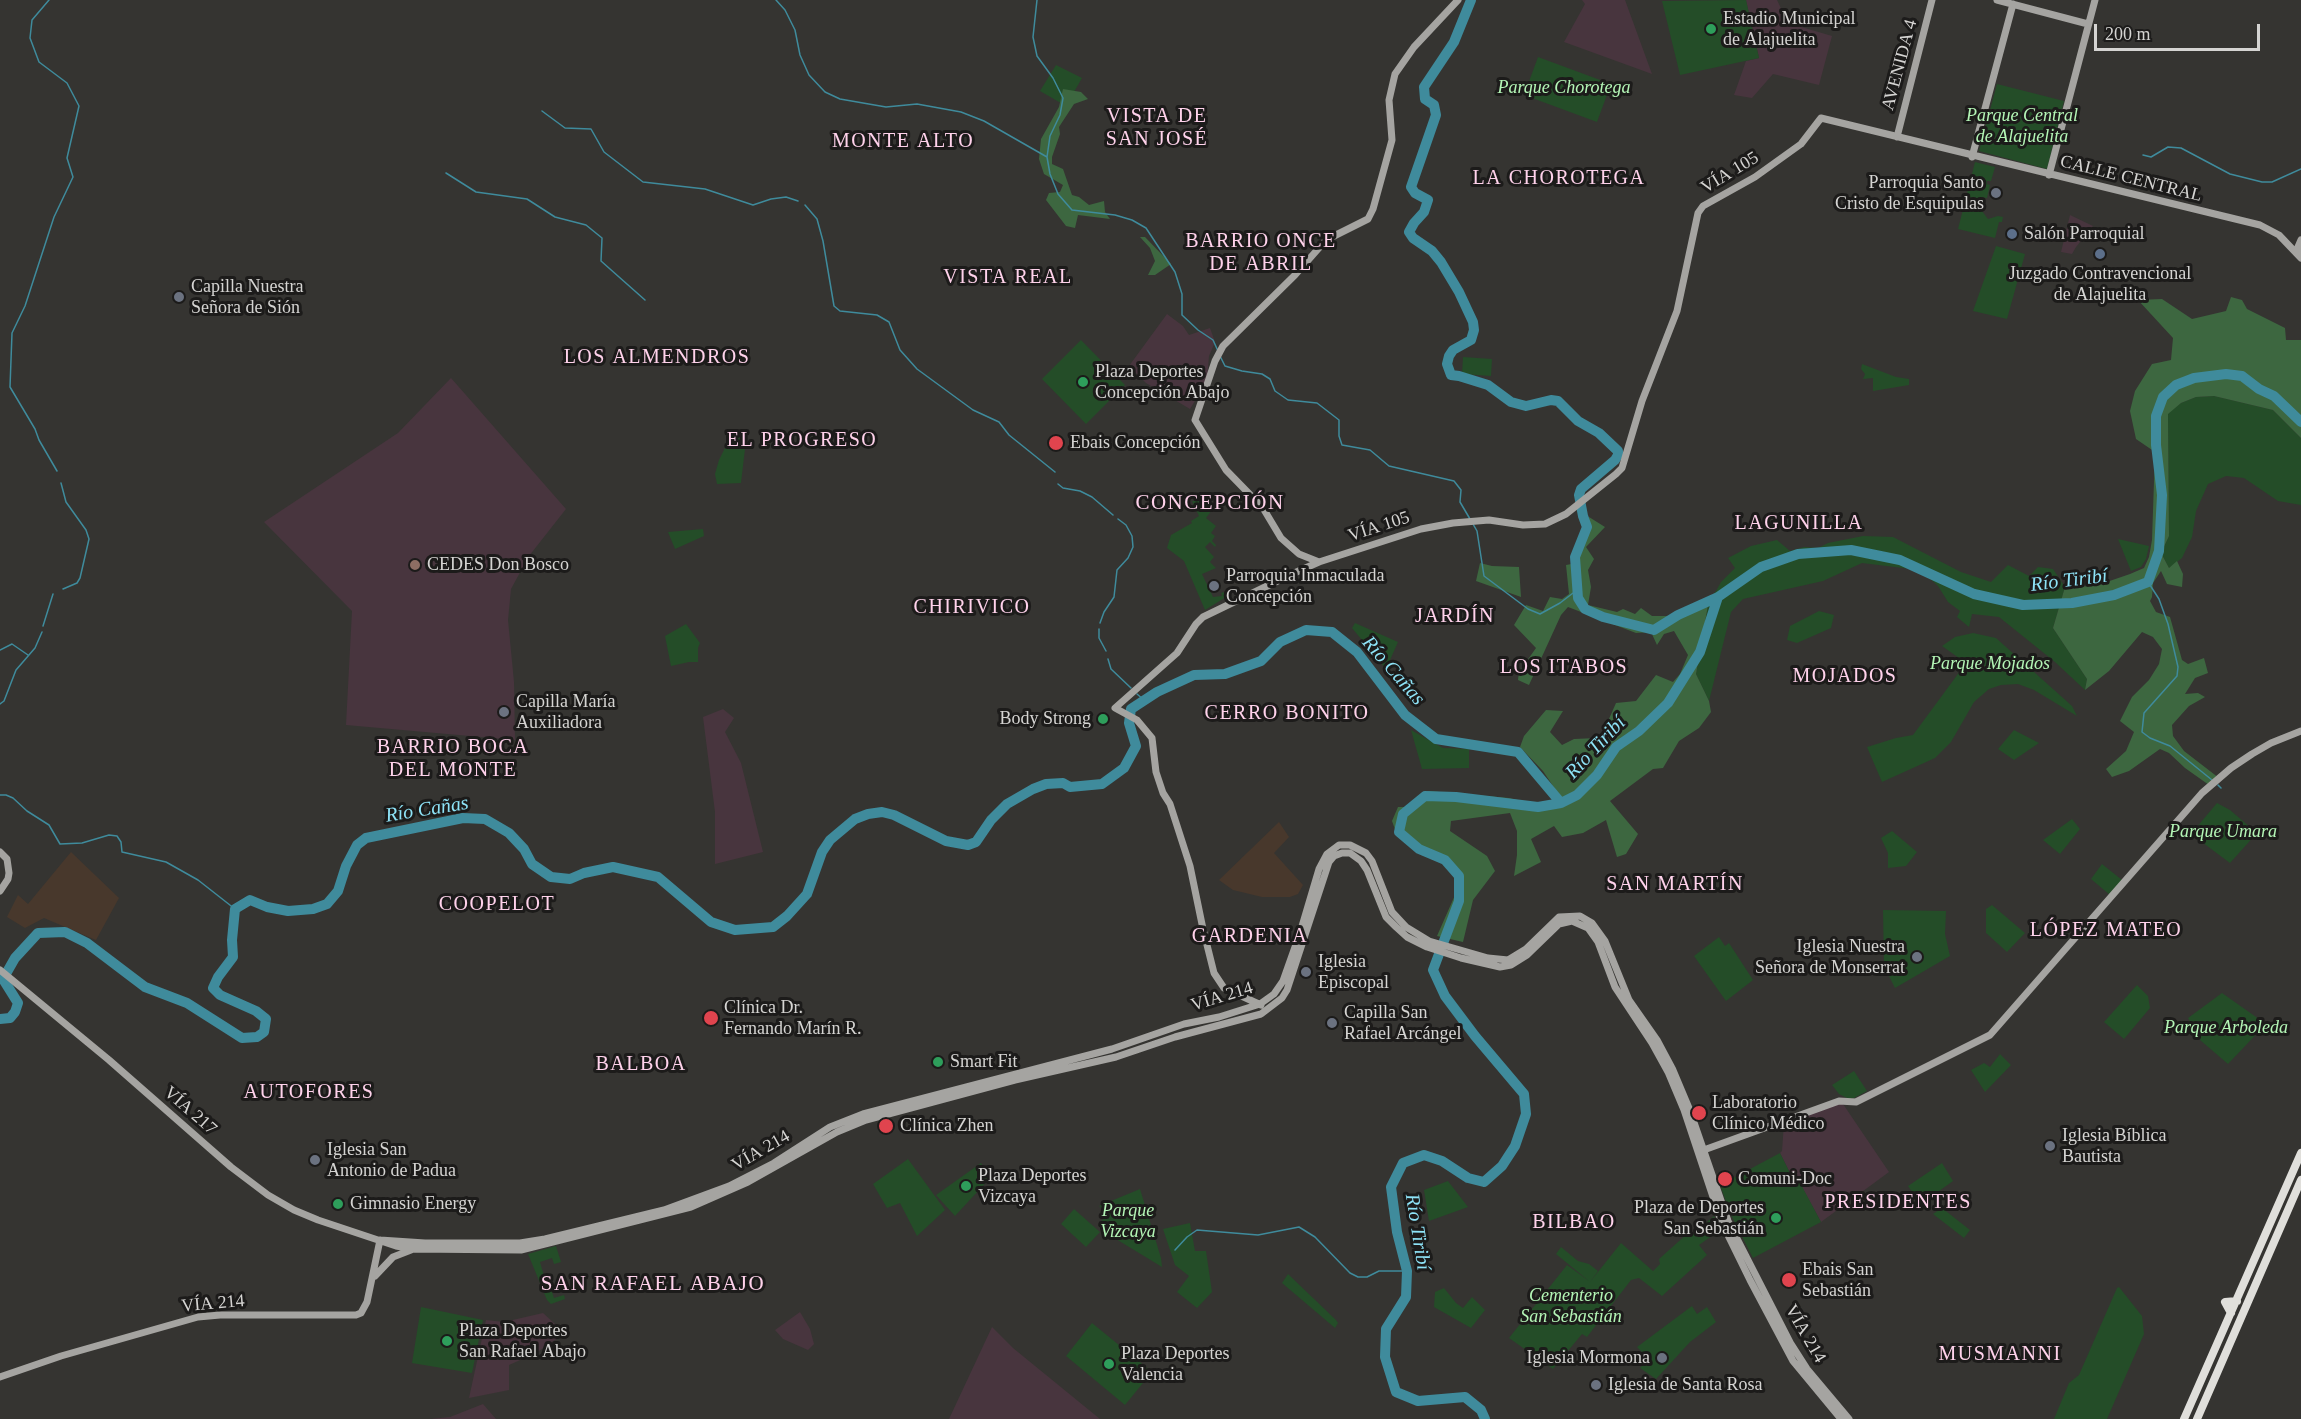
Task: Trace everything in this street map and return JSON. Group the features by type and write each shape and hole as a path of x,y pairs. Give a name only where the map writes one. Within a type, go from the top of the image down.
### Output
{"highway":[{"path":"2184,1419 2231,1314 2225,1302 2236,1300 2301,1153"},
{"path":"2197,1418 2301,1180"}],"main road":[{"path":"1319,562 1299,554 1281,538 1263,508 1226,470 1195,420 1215,361 1223,346 1296,275 1326,240 1368,219 1373,209 1392,140 1390,91 1395,74 1414,46 1458,0"},
{"name":"AVENIDA 4","path":"1896,137 1932,0"},
{"path":"1997,0 2088,24"},
{"path":"2049,175 2095,0"},
{"path":"1972,157 2013,4"},
{"name":"CALLE CENTRAL","path":"1821,118 1972,157 2260,225 2279,235 2300,256"},
{"name":"VÍA 105","path":"1268,1010 1224,988 1214,973 1190,866 1170,804 1163,793 1156,772 1152,738 1137,720 1115,708 1177,653 1203,617 1319,562 1421,529 1489,520 1539,525 1575,508 1622,468 1642,401 1677,311 1698,213 1703,206 1755,177 1802,144 1821,118"},
{"path":"2300,256 2298,247 2301,240"},
{"path":"1700,1151 1839,1101 1856,1102 1990,1035 2202,792 2231,768 2271,743 2301,731"},
{"name":"VÍA 214","path":"380,1240 425,1243 520,1243 546,1239 664,1210 729,1186 774,1163 830,1127 863,1114 1112,1049 1184,1024 1219,1017 1260,1004 1274,994 1282,981 1300,933 1319,869 1327,854 1339,845 1350,845 1366,854 1372,861 1392,912 1406,927 1428,944"},
{"path":"0,852 7,859 9,873 0,891"},
{"name":"VÍA 214","path":"380,1240 388,1245 413,1249 521,1250 679,1212 748,1182 837,1132 866,1120 1015,1080 1116,1057 1175,1037 1243,1020 1268,1010 1282,998 1300,954 1329,862 1334,856 1350,853 1361,861 1367,870 1386,917 1407,937 1500,967 1521,960 1559,924 1572,921 1588,928 1598,942 1615,987 1668,1072 1728,1221 1791,1344 1807,1369 1849,1419"},
{"name":"VÍA 217","path":"1,971 109,1060 231,1167 268,1195 318,1220 380,1240"},
{"name":"VÍA 214","path":"1700,1151 1721,1221 1786,1349 1841,1419"},
{"name":"VÍA 214","path":"0,1377 82,1349 198,1317 220,1315 356,1316 364,1309 380,1240"},
{"path":"372,1279 387,1261 402,1252 413,1249"}],"shaded area":[{"path":"1582,0 1625,0 1652,74 1564,42 1585,4"},
{"path":"1746,0 1777,0 1788,23 1832,36 1819,85 1773,74 1752,98 1734,95 1746,61 1759,58"},
{"path":"2070,215 2093,226 2072,254 2061,252"},
{"path":"1167,314 1183,326 1189,335 1210,328 1215,342 1209,356 1207,381 1190,409 1146,383 1129,366"},
{"name":"CEDES Don Bosco","path":"451,378 566,509 529,556 511,589 508,620 514,682 515,740 346,725 352,611 264,522 398,433"},
{"path":"723,709 734,718 725,732 741,763 763,852 715,864 715,812 703,717"},
{"path":"1279,822 1289,837 1274,853 1303,885 1298,894 1290,897 1262,897 1233,890 1219,880"},
{"path":"71,852 119,898 96,940 44,918 25,928 7,917 18,895 28,904"},
{"path":"1843,1104 1889,1172 1821,1222 1797,1178 1793,1179 1780,1153 1784,1123"},
{"path":"800,1312 810,1329 814,1344 808,1350 783,1339 775,1330"},
{"path":"543,1313 565,1333 536,1353 509,1365 509,1390 469,1398 486,1320 504,1322"},
{"path":"992,1327 1013,1348 1100,1419 949,1419"},
{"path":"483,1404 496,1419 431,1419 450,1417"}],"green space":[{"name":"Estadio Municipal de Alajuelita","path":"1746,0 1759,58 1680,75 1662,1"},
{"name":"Parque Chorotega","path":"1538,57 1611,84 1597,122 1524,95"},
{"path":"1056,65 1082,78 1066,106 1040,91"},
{"name":"Parque Central de Alajuelita","path":"1997,84 2064,101 2047,169 1979,151"},
{"path":"1063,89 1081,92 1088,99 1074,104 1059,127 1060,134 1052,157 1052,164 1063,169 1072,195 1079,197 1089,205 1104,201 1105,212 1110,219 1078,215 1075,228 1066,226 1046,200 1049,193 1060,192 1063,185 1044,174 1039,159 1041,139 1059,107"},
{"path":"1975,162 1995,167 1991,181 1987,181 1990,185 1987,198 1981,197 1978,210 1982,211 1988,219 2003,217 2002,222 1999,222 1995,238 1958,229"},
{"path":"1140,237 1145,237 1171,264 1155,275 1148,275 1155,261 1150,248"},
{"path":"1996,246 2025,254 2007,319 1973,311"},
{"path":"2231,297 2242,300 2247,309 2285,328 2286,340 2301,340 2301,438 2273,410 2214,396 2196,397 2181,403 2168,414 2169,536 2161,553 2169,568 2177,561 2183,574 2182,587 2167,584 2161,571 2153,583 2150,601 2156,612 2170,617 2182,660 2188,664 2204,658 2208,673 2195,678 2185,694 2198,693 2205,697 2189,706 2172,725 2173,736 2184,751 2219,778 2209,785 2169,753 2160,749 2129,771 2112,777 2106,769 2126,751 2134,732 2120,721 2132,697 2149,680 2159,664 2162,649 2153,637 2142,632 2109,671 2085,690 2087,679 2053,628 2065,587 2095,586 2130,574 2144,568 2149,557 2152,540 2155,452 2136,439 2130,411 2135,391 2152,364 2171,360 2173,338 2138,300 2162,299 2192,319 2226,311"},
{"name":"Plaza Deportes Concepción Abajo","path":"1081,340 1125,385 1086,424 1042,379"},
{"path":"1463,357 1492,359 1491,376 1462,374"},
{"path":"1862,364 1896,377 1909,379 1909,385 1873,391 1873,378 1863,379 1865,374 1861,369"},
{"path":"2214,396 2273,410 2301,438 2301,505 2278,501 2244,478 2226,476 2208,484 2196,511 2192,537 2182,558 2169,568 2161,553 2169,536 2168,413 2181,403 2196,397"},
{"path":"733,432 739,435 745,449 741,483 717,484 715,474 719,460"},
{"path":"1192,501 1199,501 1212,510 1206,518 1216,526 1211,533 1215,536 1212,541 1216,545 1215,547 1210,542 1205,547 1214,557 1210,562 1216,568 1202,574 1213,597 1222,596 1221,593 1224,592 1226,597 1205,610 1184,561 1167,548 1171,535 1192,523 1191,521 1199,516"},
{"path":"1589,517 1605,527 1586,547 1594,559 1588,570 1591,587 1588,605 1617,612 1623,609 1635,614 1641,608 1652,616 1669,616 1709,599 1696,674 1709,701 1711,712 1699,728 1679,741 1663,768 1653,769 1610,801 1638,834 1626,854 1617,857 1606,820 1583,833 1562,837 1554,826 1531,839 1541,862 1514,876 1517,831 1510,813 1451,821 1450,831 1487,856 1495,871 1473,900 1463,942 1437,936 1463,877 1442,862 1410,845 1396,832 1392,821 1398,807 1405,807 1428,791 1509,798 1556,809 1555,789 1543,771 1520,747 1524,736 1546,710 1563,711 1550,732 1562,745 1574,739 1597,738 1605,728 1616,703 1636,701 1656,675 1673,682 1680,674 1688,655 1674,631 1664,634 1657,645 1651,632 1636,633 1568,607 1561,615 1529,685 1518,680 1519,672 1536,648 1514,625 1526,605 1543,611 1550,597 1562,599 1569,594 1566,565 1577,563 1575,548 1590,530"},
{"path":"703,529 704,536 675,549 668,532"},
{"path":"1863,536 1893,537 1961,572 1991,582 2008,565 2029,576 2038,567 2053,569 2065,587 2053,628 2087,679 2085,690 2055,662 1999,617 1972,614 1969,627 1957,617 1960,611 1948,602 1938,586 1928,577 1911,569 1862,563 1823,581 1743,599 1731,612 1709,701 1696,674 1709,599 1735,568 1728,558 1751,546 1777,540 1790,551 1804,547 1818,548 1828,543"},
{"path":"2118,539 2149,546 2146,559 2141,567 2131,571"},
{"path":"1480,563 1519,567 1521,597 1476,581"},
{"path":"1819,611 1834,615 1831,628 1797,643 1787,640 1790,626"},
{"path":"1355,623 1398,642 1386,669 1352,628"},
{"path":"686,624 700,643 698,662 671,666 665,636"},
{"name":"Parque Mojados","path":"1973,633 1996,638 2072,706 2077,716 2034,690 2018,684 2001,685 1989,689 1974,702 1951,742 1935,758 1882,782 1867,747 1913,735 1966,663 1942,646 1955,637"},
{"path":"1411,730 1443,748 1469,749 1469,768 1422,769"},
{"path":"2014,730 2039,743 2014,760 1998,749"},
{"name":"Parque Umara","path":"2217,803 2230,810 2257,833 2230,863 2191,834"},
{"path":"2072,819 2080,829 2060,854 2043,840"},
{"path":"1892,831 1917,852 1906,866 1888,868 1888,853 1881,838"},
{"path":"2102,864 2122,880 2110,895 2091,879"},
{"path":"1992,905 2025,933 2007,952 1986,933 1986,909"},
{"path":"1883,910 1946,911 1945,934 1950,956 1895,988 1884,966"},
{"path":"1719,937 1725,946 1729,943 1753,980 1726,1001 1694,956"},
{"path":"2137,985 2148,996 2150,1008 2124,1039 2104,1022"},
{"name":"Parque Arboleda","path":"2222,993 2266,1024 2228,1064 2200,1040 2188,1018"},
{"path":"2000,1054 2011,1065 1985,1092 1971,1070 1984,1063 1990,1067"},
{"path":"1854,1071 1867,1091 1849,1099 1839,1094 1832,1085"},
{"name":"Plaza de Deportes San Sebastián","path":"1780,1153 1793,1179 1797,1177 1821,1222 1753,1258 1730,1213 1720,1185"},
{"path":"908,1159 945,1210 917,1236 900,1203 887,1208 873,1184"},
{"name":"Plaza Deportes Vizcaya","path":"981,1163 991,1177 955,1216 936,1195"},
{"path":"1942,1163 1953,1181 1928,1199 1931,1205 1924,1209 1908,1186"},
{"path":"1448,1181 1468,1207 1429,1221 1424,1190"},
{"name":"Parque Vizcaya","path":"1140,1189 1162,1267 1111,1236 1098,1225 1108,1213 1099,1206"},
{"path":"1942,1208 1970,1230 1964,1238 1933,1214"},
{"path":"1074,1209 1100,1232 1086,1247 1061,1224"},
{"name":"Cementerio San Sebastián","path":"1714,1216 1720,1230 1699,1245 1707,1255 1662,1296 1639,1278 1631,1280 1587,1337 1582,1334 1553,1369 1509,1338 1567,1265 1589,1281 1556,1254 1561,1247 1578,1261 1589,1264 1598,1271 1590,1282 1621,1243 1653,1271 1660,1264 1659,1259 1691,1230 1693,1234"},
{"path":"1190,1223 1195,1251 1206,1251 1212,1292 1197,1308 1177,1292 1189,1276 1175,1265 1163,1229"},
{"path":"556,1246 561,1262 554,1264 552,1258 540,1262 547,1286 549,1290 551,1289 554,1298 564,1295 565,1299 551,1304 547,1300 528,1254"},
{"path":"1288,1274 1336,1320 1338,1323 1335,1328 1282,1283"},
{"path":"2119,1287 2142,1316 2144,1334 2107,1419 2054,1419 2069,1383 2079,1375"},
{"path":"1444,1288 1463,1308 1472,1297 1485,1310 1471,1328 1434,1307 1435,1292"},
{"path":"1692,1306 1697,1314 1707,1307 1716,1322 1690,1342 1656,1379 1640,1368 1648,1358 1637,1347"},
{"name":"Plaza Deportes San Rafael Abajo","path":"421,1307 483,1320 472,1373 412,1363"},
{"name":"Plaza Deportes Valencia","path":"1092,1323 1152,1372 1125,1405 1066,1356"}],"waterway":[{"path":"49,0 32,20 30,38 39,62 67,83 79,106 67,158 73,177 54,217 25,306 12,333 10,387 57,471"},
{"path":"776,0 785,10 795,30 800,55 809,75 825,92 840,99 886,107 917,104 961,112 984,121 1047,157"},
{"path":"1037,0 1033,37 1037,56 1053,78 1063,98 1060,115 1050,136 1047,157 1050,174 1058,194 1072,210 1115,215 1132,220 1146,228 1175,272 1182,294 1182,315 1213,340 1218,351"},
{"path":"1471,0 1454,42 1424,87 1425,99 1434,105 1436,115 1411,187 1415,193 1428,200 1424,212 1409,232 1413,238 1432,251 1441,262 1473,322 1474,330 1471,340 1453,350 1449,356 1447,364 1451,375 1488,385 1511,402 1526,406 1551,400 1558,401 1578,421 1599,433 1618,451 1615,460 1581,489 1579,495 1587,527 1575,557 1578,598 1585,609 1603,617 1654,630 1678,615 1718,597 1761,567 1798,554 1851,550 1900,560 1974,594 2023,605 2072,603 2114,595 2148,582 2159,551 2162,495 2156,445 2156,416 2163,397 2176,385 2194,378 2226,374 2242,376 2259,389 2274,396 2301,422"},
{"path":"542,111 565,128 591,129 604,152 643,182 705,189 753,205 786,197 798,201"},
{"path":"2143,155 2151,157 2168,147 2181,148 2230,174 2262,182 2272,182 2301,169"},
{"path":"446,173 476,192 527,199 555,217 586,225 602,238 601,261 645,300"},
{"path":"805,205 817,219 834,306 840,311 877,315 889,322 900,350 917,369 973,410 999,422 1009,435 1055,472"},
{"path":"1220,356 1225,366 1262,374 1270,379 1275,391 1288,400 1317,403 1339,420 1339,436 1342,445 1370,450 1389,466 1454,481 1461,490 1460,502 1470,519"},
{"path":"61,483 66,502 86,530 89,539 80,578 77,583 63,589"},
{"path":"1058,484 1063,488 1080,491 1092,497 1113,515"},
{"path":"1100,623 1114,597 1117,570 1128,558 1133,547 1132,536 1126,525 1118,519"},
{"path":"1473,524 1477,531 1484,576 1528,609 1540,614 1577,590"},
{"path":"2148,582 2159,599 2168,624 2178,667 2177,676 2144,713 2142,732 2170,746 2212,780"},
{"path":"43,626 53,594"},
{"name":"Río Tiribí","path":"1485,1419 1481,1410 1465,1397 1418,1401 1396,1392 1385,1357 1386,1329 1406,1297 1407,1271 1397,1232 1391,1187 1403,1163 1424,1155 1442,1161 1468,1178 1484,1182 1502,1166 1515,1146 1526,1114 1524,1094 1445,996 1433,970 1459,901 1459,876 1445,860 1419,849 1399,832 1403,814 1425,796 1456,797 1538,807 1561,803 1577,795 1597,775 1616,747 1639,731 1668,703 1700,652 1718,597"},
{"path":"1099,629 1099,638 1106,651"},
{"name":"Río Cañas","path":"0,1019 10,1018 18,1003 3,979 15,958 38,933 65,932 87,943 145,987 187,1003 242,1038 257,1037 264,1032 266,1019 256,1011 220,995 213,988 233,957 235,909 250,900 267,907 288,911 313,909 327,904 338,891 346,866 357,845 366,838 463,818 485,819 509,833 524,849 532,864 551,877 570,879 584,873 613,867 658,877 711,922 735,930 773,927 787,916 807,894 822,852 830,840 855,819 882,812 894,815 946,841 968,845 976,842 991,820 1007,804 1033,789 1046,784 1063,783 1070,787 1102,784 1124,768 1136,746 1129,723 1131,709 1157,692 1194,675 1225,674 1261,661 1280,642 1306,630 1332,632 1357,652 1405,715 1436,739 1518,752 1561,803"},
{"path":"0,704 4,701 16,670 35,648 42,632"},
{"path":"0,650 12,644 28,655"},
{"path":"1108,659 1111,669 1131,688"},
{"path":"1137,694 1144,700"},
{"path":"2218,785 2221,788"},
{"path":"0,795 13,798 27,811 49,825 60,844 82,843 109,835 117,836 121,842 122,852 166,862 198,880 235,909"},
{"path":"1175,1250 1197,1230 1258,1235 1299,1227 1315,1237 1350,1273 1358,1277 1367,1277 1379,1271 1407,1271"}],"place":[{"name":"Estadio Municipal de Alajuelita","path":"1711,29"},
{"name":"Parroquia Santo Cristo de Esquipulas","path":"1996,193"},
{"name":"Salón Parroquial","path":"2012,234"},
{"name":"Juzgado Contravencional de Alajuelita","path":"2100,254"},
{"name":"Capilla Nuestra Señora de Sión","path":"179,297"},
{"name":"Plaza Deportes Concepción Abajo","path":"1083,382"},
{"name":"Ebais Concepción","path":"1056,443"},
{"name":"CEDES Don Bosco","path":"415,565"},
{"name":"Parroquia Inmaculada Concepción","path":"1214,586"},
{"name":"Capilla María Auxiliadora","path":"504,712"},
{"name":"Body Strong","path":"1103,719"},
{"name":"Iglesia Nuestra Señora de Monserrat","path":"1917,957"},
{"name":"Iglesia Episcopal","path":"1306,972"},
{"name":"Clínica Dr. Fernando Marín R.","path":"711,1018"},
{"name":"Capilla San Rafael Arcángel","path":"1332,1023"},
{"name":"Smart Fit","path":"938,1062"},
{"name":"Laboratorio Clínico Médico","path":"1699,1113"},
{"name":"Clínica Zhen","path":"886,1126"},
{"name":"Iglesia Bíblica Bautista","path":"2050,1146"},
{"name":"Iglesia San Antonio de Padua","path":"315,1160"},
{"name":"Comuni-Doc","path":"1725,1179"},
{"name":"Plaza Deportes Vizcaya","path":"966,1186"},
{"name":"Gimnasio Energy","path":"338,1204"},
{"name":"Plaza de Deportes San Sebastián","path":"1776,1218"},
{"name":"Ebais San Sebastián","path":"1789,1280"},
{"name":"Plaza Deportes San Rafael Abajo","path":"447,1341"},
{"name":"Iglesia Mormona","path":"1662,1358"},
{"name":"Plaza Deportes Valencia","path":"1109,1364"},
{"name":"Iglesia de Santa Rosa","path":"1596,1385"}],"district":[{"name":"VISTA DE SAN JOSÉ","path":"1157,128"},
{"name":"MONTE ALTO","path":"903,142"},
{"name":"LA CHOROTEGA","path":"1559,179"},
{"name":"BARRIO ONCE DE ABRIL","path":"1261,254"},
{"name":"VISTA REAL","path":"1008,278"},
{"name":"LOS ALMENDROS","path":"657,358"},
{"name":"EL PROGRESO","path":"802,441"},
{"name":"CONCEPCIÓN","path":"1210,503"},
{"name":"LAGUNILLA","path":"1799,524"},
{"name":"CHIRIVICO","path":"972,608"},
{"name":"JARDÍN","path":"1455,617"},
{"name":"LOS ITABOS","path":"1564,668"},
{"name":"MOJADOS","path":"1845,677"},
{"name":"CERRO BONITO","path":"1287,714"},
{"name":"BARRIO BOCA DEL MONTE","path":"453,760"},
{"name":"SAN MARTÍN","path":"1675,885"},
{"name":"COOPELOT","path":"497,905"},
{"name":"LÓPEZ MATEO","path":"2106,931"},
{"name":"GARDENIA","path":"1250,937"},
{"name":"BALBOA","path":"641,1065"},
{"name":"AUTOFORES","path":"309,1093"},
{"name":"PRESIDENTES","path":"1898,1203"},
{"name":"BILBAO","path":"1574,1223"},
{"name":"SAN RAFAEL ABAJO","path":"653,1284"},
{"name":"MUSMANNI","path":"2000,1355"}]}
